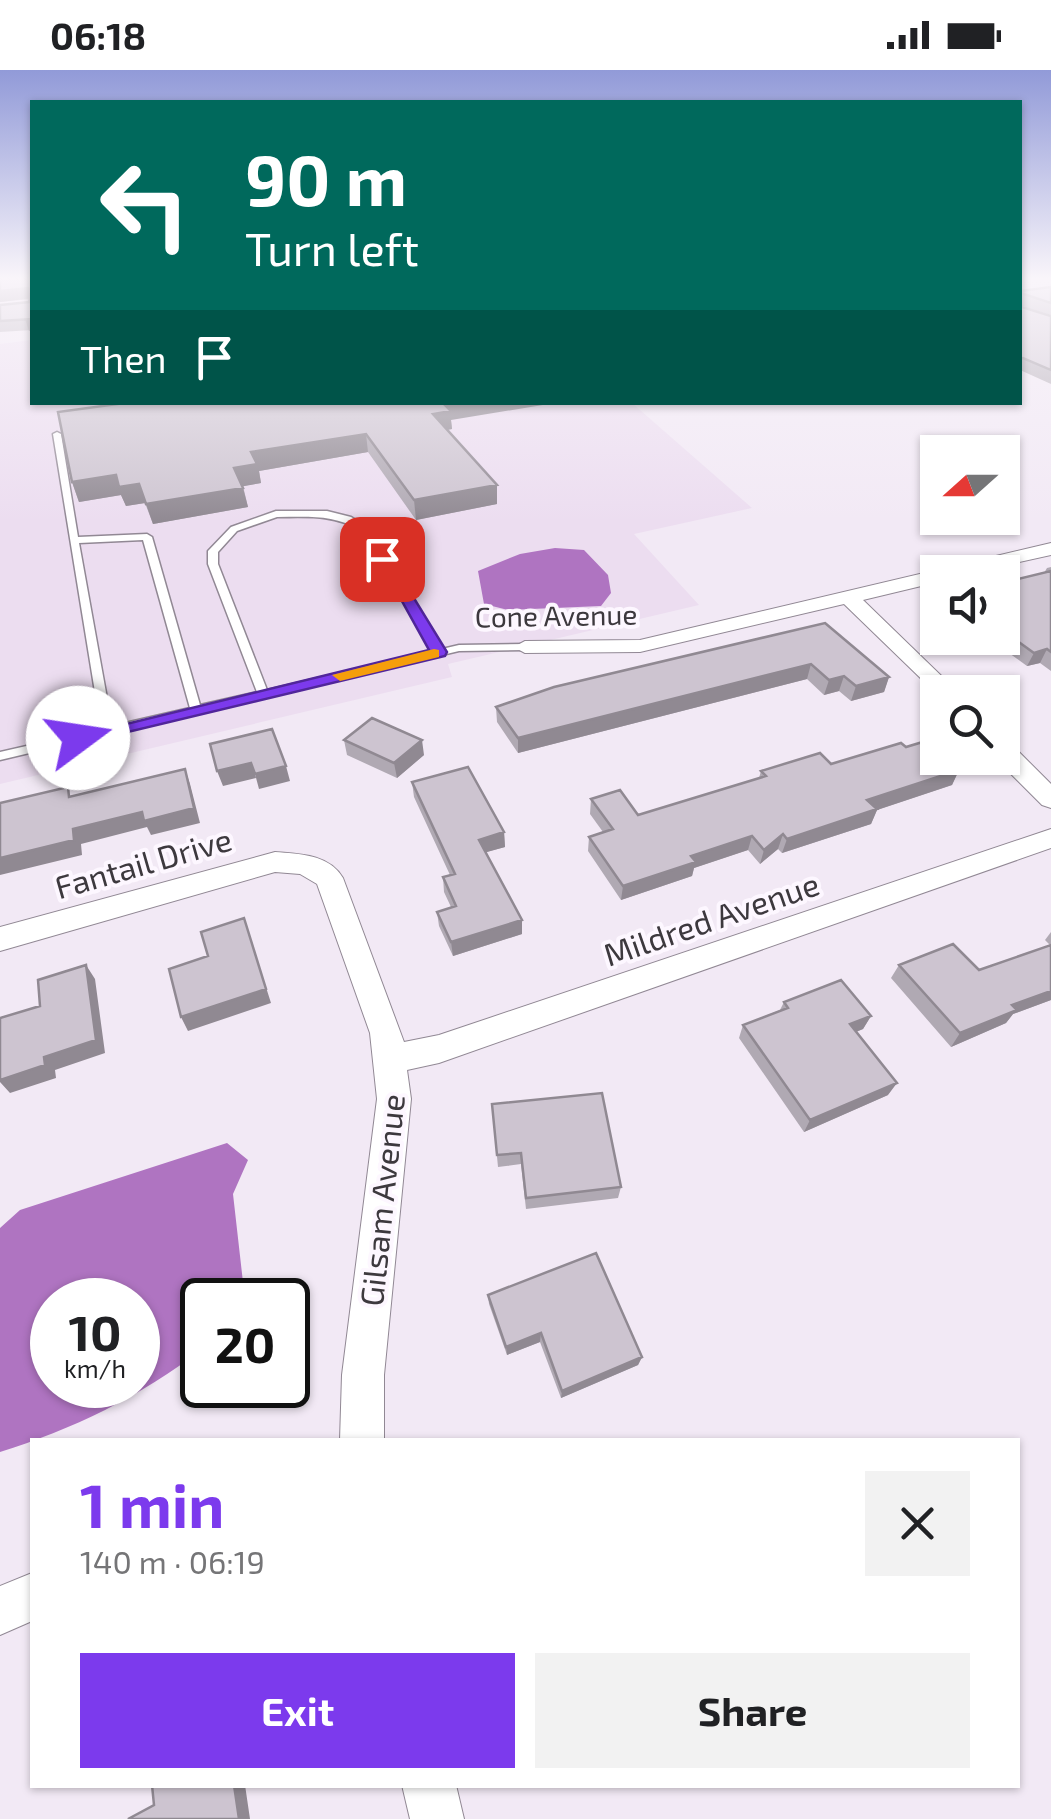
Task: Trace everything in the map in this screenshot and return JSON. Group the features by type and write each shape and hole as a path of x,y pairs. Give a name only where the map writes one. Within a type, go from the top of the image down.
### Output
{"street":[{"path":"1020,556 1051,549"},
{"name":"Cone Avenue","path":"526,647 640,646 920,580"},
{"path":"848,597 929,675"},
{"path":"1020,768 1051,800"},
{"name":"Mildred Avenue","path":"392,1058 438,1049 1051,838"},
{"name":"Fantail Drive","path":"0,939 276,862 306,864"},
{"name":"Gilsam Avenue","path":"306,864 328,878 392,1058 394,1098 363,1375 362,1438"},
{"path":"0,1611 30,1597"},
{"path":"430,1788 437,1819"}],"lane":[{"path":"56,434 108,731"},
{"path":"263,694 213,564 213,552 234,529 276,514 327,514 364,528 439,652"},
{"path":"74,540 147,537 196,710"},
{"name":"Cone Avenue","path":"0,756 439,652 471,646 526,647"}],"shaded area":[{"path":"0,360 30,360 30,405 634,405 752,508 634,534 699,605 448,664 452,677 0,784"},
{"path":"555,548 584,550 608,575 611,593 601,606 508,610 484,604 478,571 520,554"},
{"path":"227,1143 248,1160 233,1194 243,1278 180,1278 180,1365 160,1379 160,1278 30,1278 30,1408 109,1408 0,1452 0,1228 20,1210"}],"building":[{"path":"1027,360 1051,360 1051,370"},
{"path":"110,405 445,405 451,411 433,414 497,485 414,500 366,434 251,452 257,464 234,468 243,488 146,504 139,484 119,487 116,475 72,482 58,412"},
{"path":"1051,571 1051,652 1047,649 1034,653 1020,643 1020,579"},
{"path":"825,623 889,677 856,686 844,676 829,680 811,664 518,738 496,707 554,687"},
{"path":"372,718 422,740 394,763 344,740"},
{"path":"272,729 286,766 255,774 251,763 217,771 210,744"},
{"path":"901,743 906,747 920,743 920,775 944,775 867,800 877,809 787,839 783,834 764,850 752,836 691,856 696,862 623,886 589,837 613,829 591,799 620,790 638,815 766,776 761,771 820,753 831,764"},
{"path":"468,767 504,832 479,840 522,920 451,942 437,912 456,906 443,877 455,874 412,782"},
{"path":"185,769 194,808 144,821 142,812 73,829 74,840 0,858 0,803 68,787 69,797"},
{"path":"244,918 266,989 181,1017 169,969 208,956 201,932"},
{"path":"953,944 979,970 1051,945 1051,991 1012,1005 1017,1010 960,1033 899,965"},
{"path":"86,965 96,1040 44,1057 45,1065 0,1080 0,1018 40,1006 38,980"},
{"path":"841,980 871,1016 850,1024 897,1083 810,1120 743,1025 788,1008 784,1002"},
{"path":"602,1093 621,1187 526,1198 521,1153 497,1155 492,1104"},
{"path":"596,1253 642,1357 562,1391 541,1333 506,1347 488,1295"},
{"path":"152,1788 234,1788 239,1819 128,1819 154,1805"}],"slow traffic":[{"path":"340,675 434,653"}],"route":[{"path":"78,738 439,652 382,559"}]}
